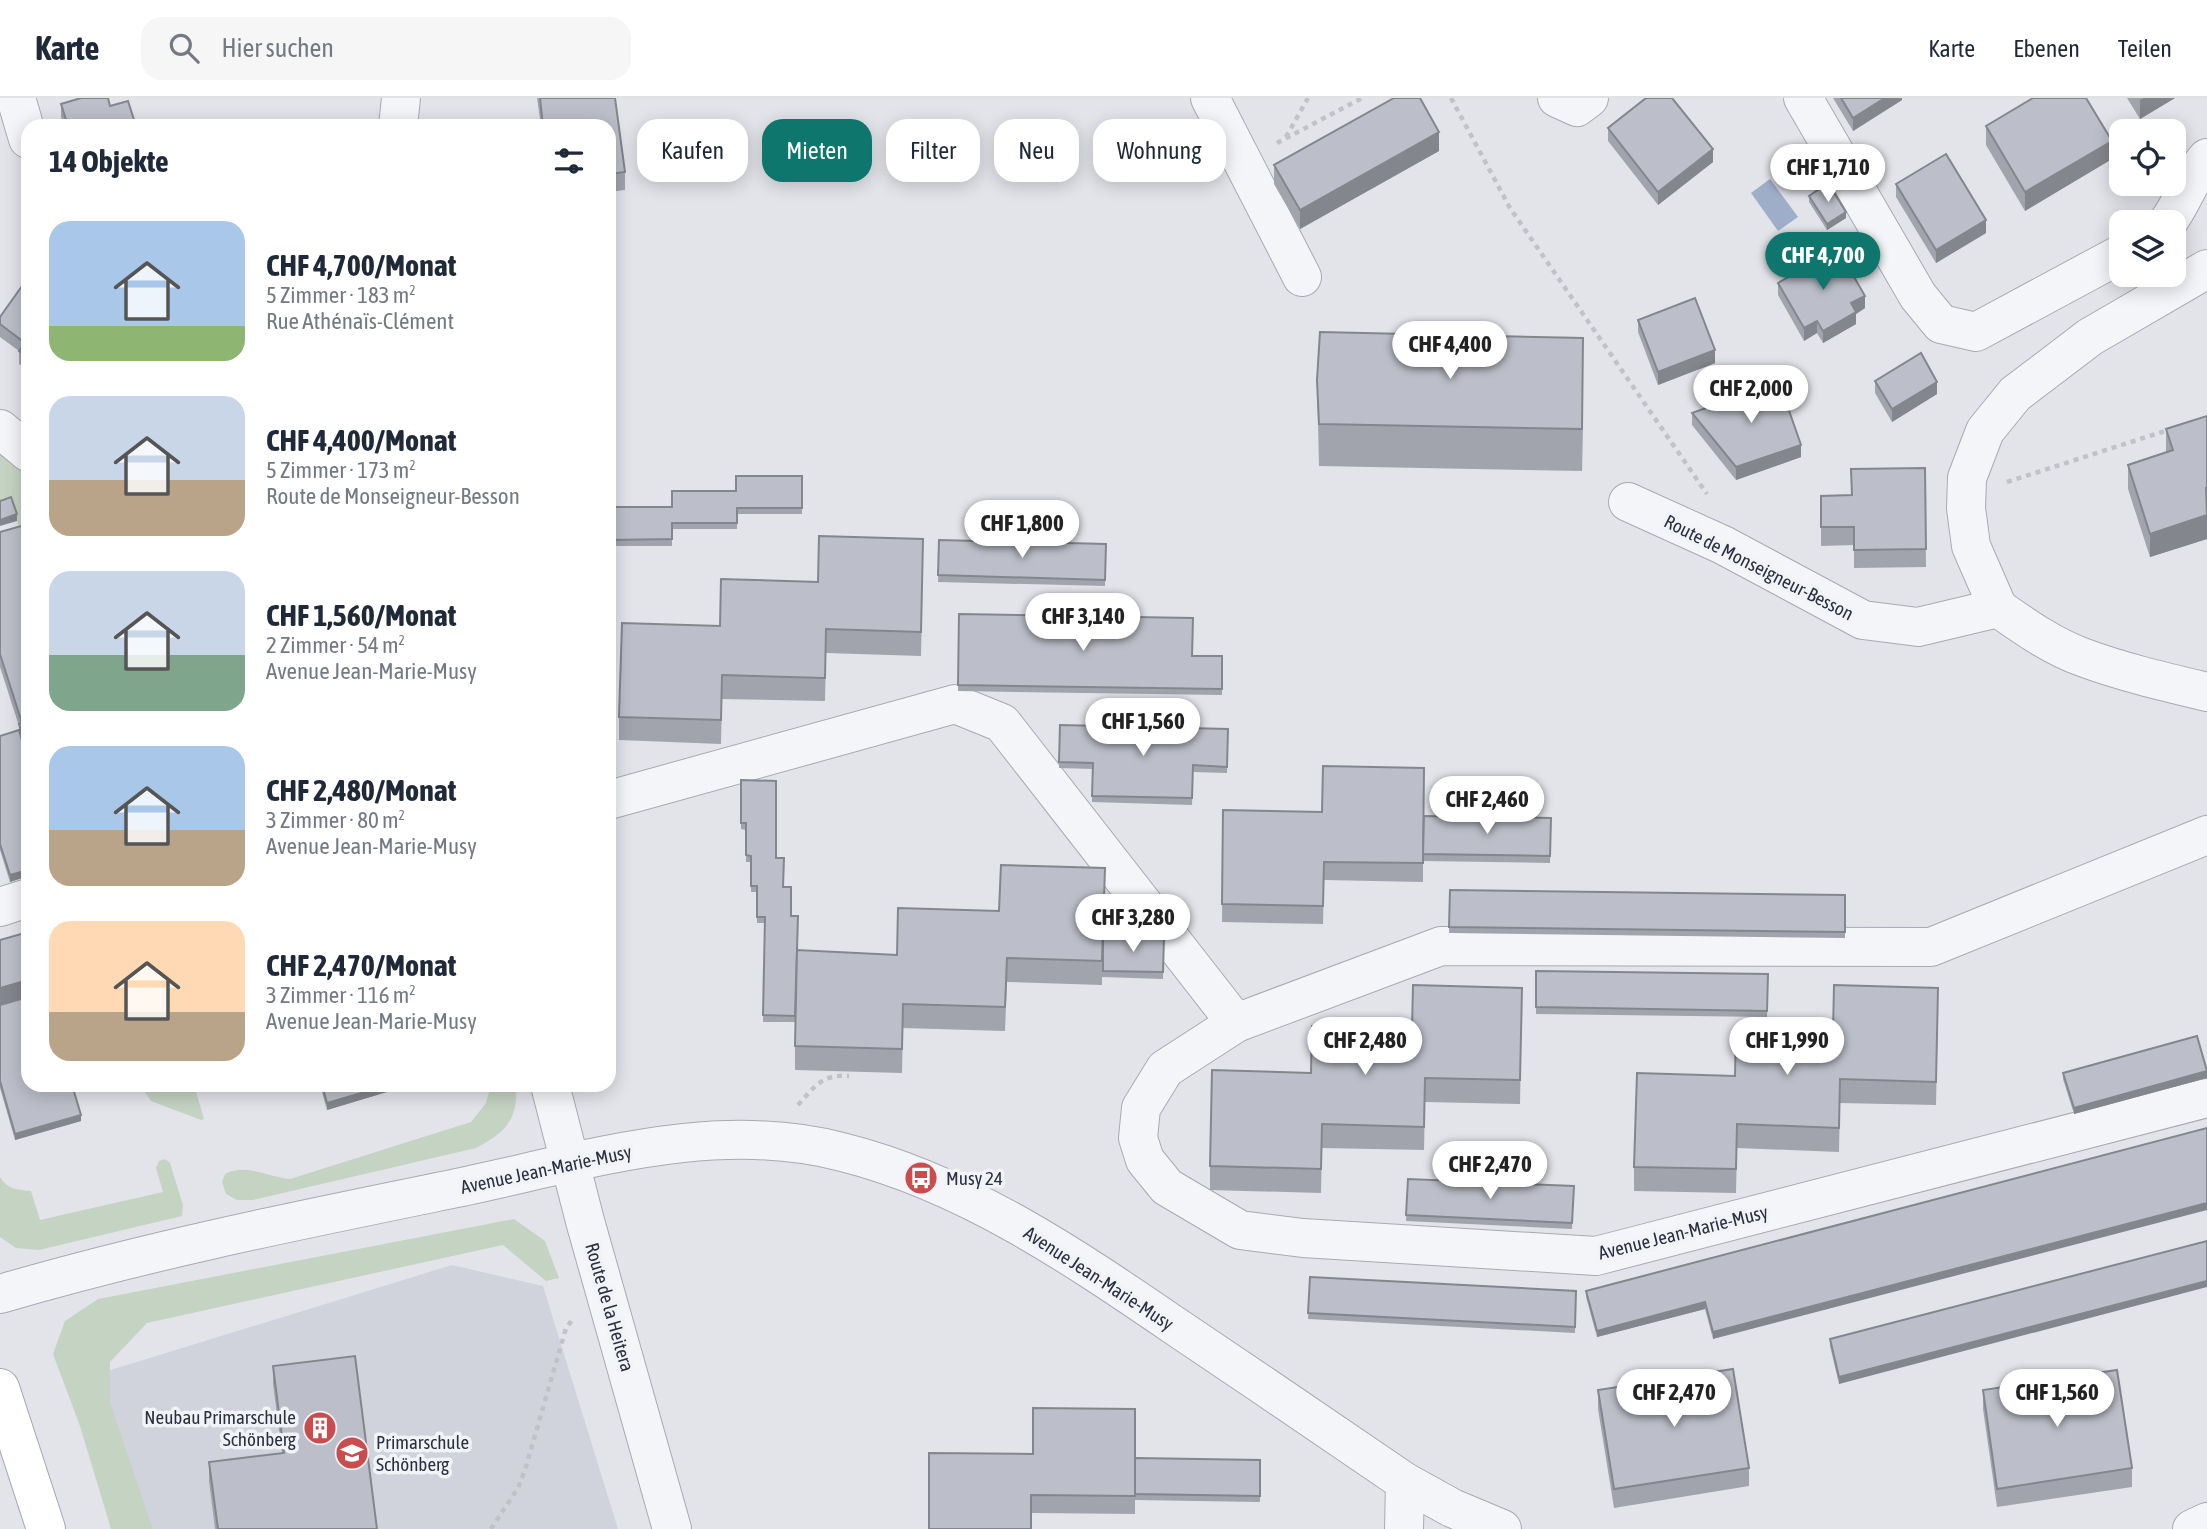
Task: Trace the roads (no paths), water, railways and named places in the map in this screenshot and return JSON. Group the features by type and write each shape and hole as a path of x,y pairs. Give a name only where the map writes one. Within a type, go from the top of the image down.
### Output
{"main road":[{"path":"0,1388 46,1529"}],"street":[{"path":"16,98 22,119"},
{"path":"399,119 401,98"},
{"path":"1210,98 1302,277"},
{"path":"1557,98 1577,107 1589,98"},
{"path":"1803,98 1918,296 1941,324 1976,332 2109,260"},
{"path":"2177,210 2197,170 2207,158"},
{"path":"2207,269 2090,337 2015,394 1985,431 1967,478 1966,508 1971,546 1998,608 2034,633 2080,656 2114,668 2207,692"},
{"path":"0,429 21,446"},
{"name":"Route de Monseigneur-Besson","path":"1628,502 1723,545 1863,620 1918,627 1998,608"},
{"path":"616,798 955,704 1002,723 1236,1023"},
{"name":"Avenue Jean-Marie-Musy","path":"2207,835 1931,947 1441,946 1236,1023 1165,1069 1141,1108 1138,1138 1145,1160 1167,1187 1240,1230 1303,1238 1595,1256 2207,1098"},
{"path":"0,907 21,900"},
{"name":"Route de la Heitera","path":"552,1092 672,1529"},
{"name":"Avenue Jean-Marie-Musy","path":"0,1294 211,1238 570,1161 694,1142 773,1139 842,1152 921,1178 1003,1216 1108,1280 1405,1482 1452,1508 1502,1529"},
{"path":"1404,1529 1405,1482"},
{"path":"2192,1529 2207,1522"}],"water":[{"path":"1770,179 1798,217 1778,231 1751,193"}],"place":[{"name":"Musy 24","path":"921,1178"},
{"name":"Neubau Primarschule Schönberg","path":"320,1428"},
{"name":"Primarschule Schönberg","path":"352,1453"}]}
